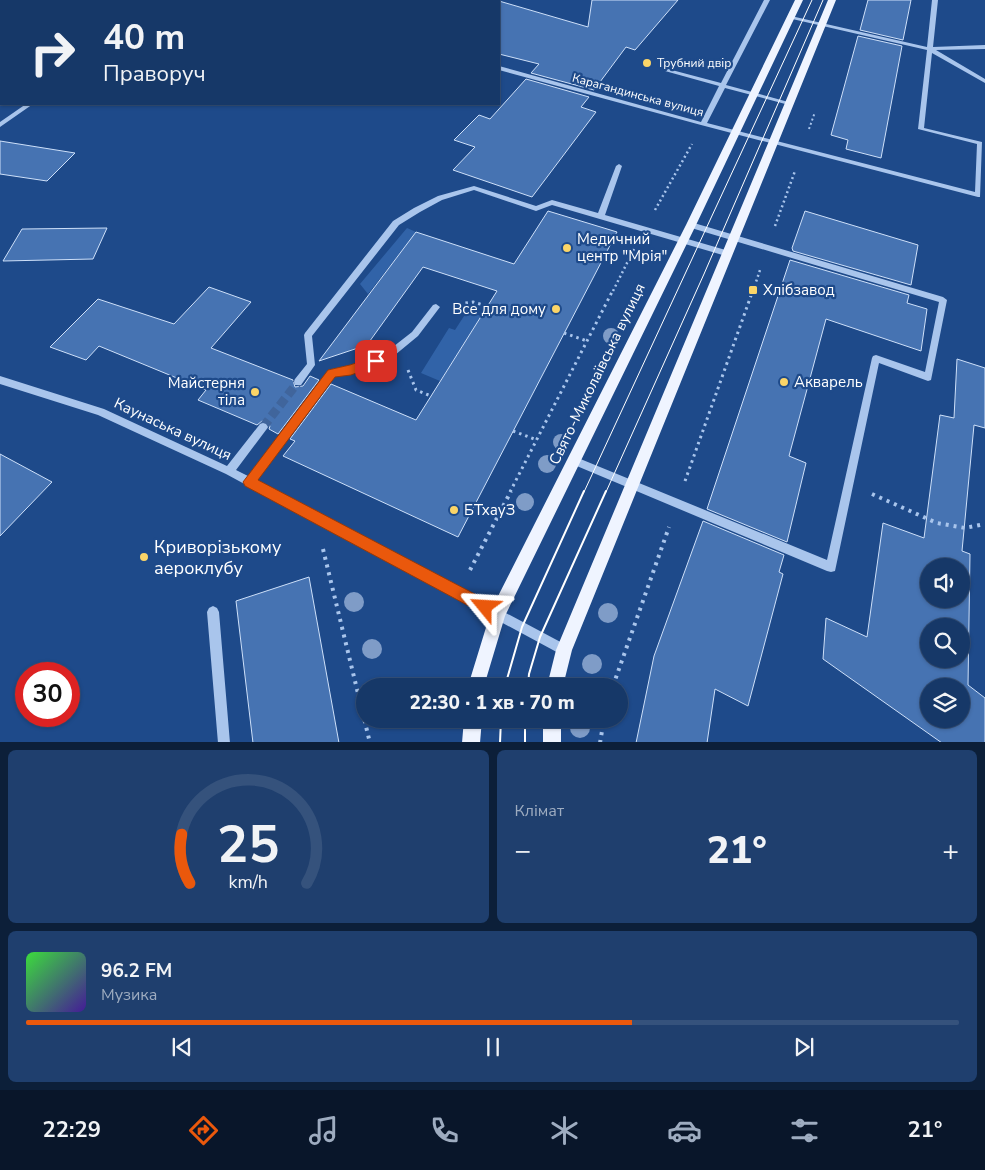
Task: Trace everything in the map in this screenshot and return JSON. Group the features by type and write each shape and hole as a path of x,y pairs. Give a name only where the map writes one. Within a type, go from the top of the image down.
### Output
{"main road":[{"name":"Свято-Миколаївська вулиця","path":"478,678 498,614 691,225 799,0"},
{"path":"557,678 564,650 631,484 832,0"},
{"path":"472,742 473,728"},
{"path":"552,728 552,742"}],"street":[{"path":"703,124 767,0"},
{"path":"934,0 921,129 980,143 982,196"},
{"path":"791,18 930,49 985,47"},
{"path":"930,49 985,81"},
{"name":"Карагандинська вулиця","path":"500,68 736,133 982,196"},
{"path":"668,71 789,103"},
{"path":"0,125 29,105"},
{"path":"601,216 619,166"},
{"path":"298,382 311,365 308,335 396,223 440,198 474,188 536,209 552,202 726,253"},
{"path":"575,461 831,567 876,358 928,377 943,300 691,225"},
{"path":"249,482 332,373 351,370 399,350 420,330 436,307"},
{"name":"Каунаська вулиця","path":"0,380 101,412 229,471 564,650"},
{"path":"229,471 263,427"},
{"path":"212,612 224,742"}],"path":[{"path":"615,678 818,104"},
{"path":"458,593 644,229 703,124"},
{"path":"564,333 587,341"},
{"path":"399,350 416,390 431,396"},
{"path":"513,431 537,440"},
{"path":"849,484 937,523 965,528 985,524"},
{"path":"315,517 370,742"},
{"path":"600,742 602,728"}],"shaded area":[{"path":"407,228 416,232 368,294 360,284"},
{"path":"469,312 481,316 440,381 421,373 449,328 455,330 466,313"}],"building":[{"path":"592,0 678,0 635,50 626,47 594,90 531,73 539,64 500,54 500,1 588,27"},
{"path":"868,0 911,0 903,40 860,30"},
{"path":"858,36 902,46 881,158 846,149 848,140 831,135"},
{"path":"526,79 589,97 581,107 596,112 532,197 453,170 475,147 454,140 479,115 490,119"},
{"path":"0,141 75,153 47,181 0,174"},
{"path":"548,211 617,232 458,537 283,456 295,441 290,439 331,384 416,420 497,291 423,267 367,345 319,361 416,232 514,264"},
{"path":"805,211 918,245 911,285 793,251 792,248"},
{"path":"107,228 93,259 3,261 22,229"},
{"path":"790,260 909,295 907,303 927,309 921,351 826,319 789,456 806,463 787,542 707,509"},
{"path":"209,287 251,302 211,348 293,380 295,387 303,386 310,376 319,380 278,434 269,429 270,426 267,422 262,421 257,425 198,400 206,390 99,346 86,360 50,347 98,299 174,324"},
{"path":"957,359 985,368 985,428 974,425 962,551 970,554 970,558 920,558 920,608 969,608 969,618 920,618 920,668 968,668 968,678 920,678 920,727 823,659 826,618 867,637 883,523 924,538 940,415 954,418"},
{"path":"0,454 52,482 0,536"},
{"path":"703,521 784,555 779,572 783,574 748,706 715,689 707,742 636,742 654,656"},
{"path":"309,577 339,742 253,742 236,601"},
{"path":"970,687 985,698 985,742 941,742 921,728 970,728"}],"tunnel":[{"path":"263,427 298,382"}],"tram line":[{"path":"584,492 812,0"},
{"path":"606,492 704,274 823,0"},
{"path":"507,678 522,627 584,491"},
{"path":"529,678 540,637 606,491"},
{"path":"500,742 501,728"},
{"path":"525,728 525,742"}],"place":[{"name":"Трубний двір","path":"647,63"},
{"name":"Медичний центр \"Мрія\"","path":"567,248"},
{"name":"Хлібзавод","path":"753,290"},
{"name":"Все для дому","path":"556,309"},
{"name":"Акварель","path":"784,382"},
{"name":"Майстерня тіла","path":"255,392"},
{"name":"БТхауЗ","path":"454,510"},
{"name":"Криворізькому аероклубу","path":"144,557"}],"route":[{"path":"376,361 351,370 332,373 249,482 485,607"}]}
